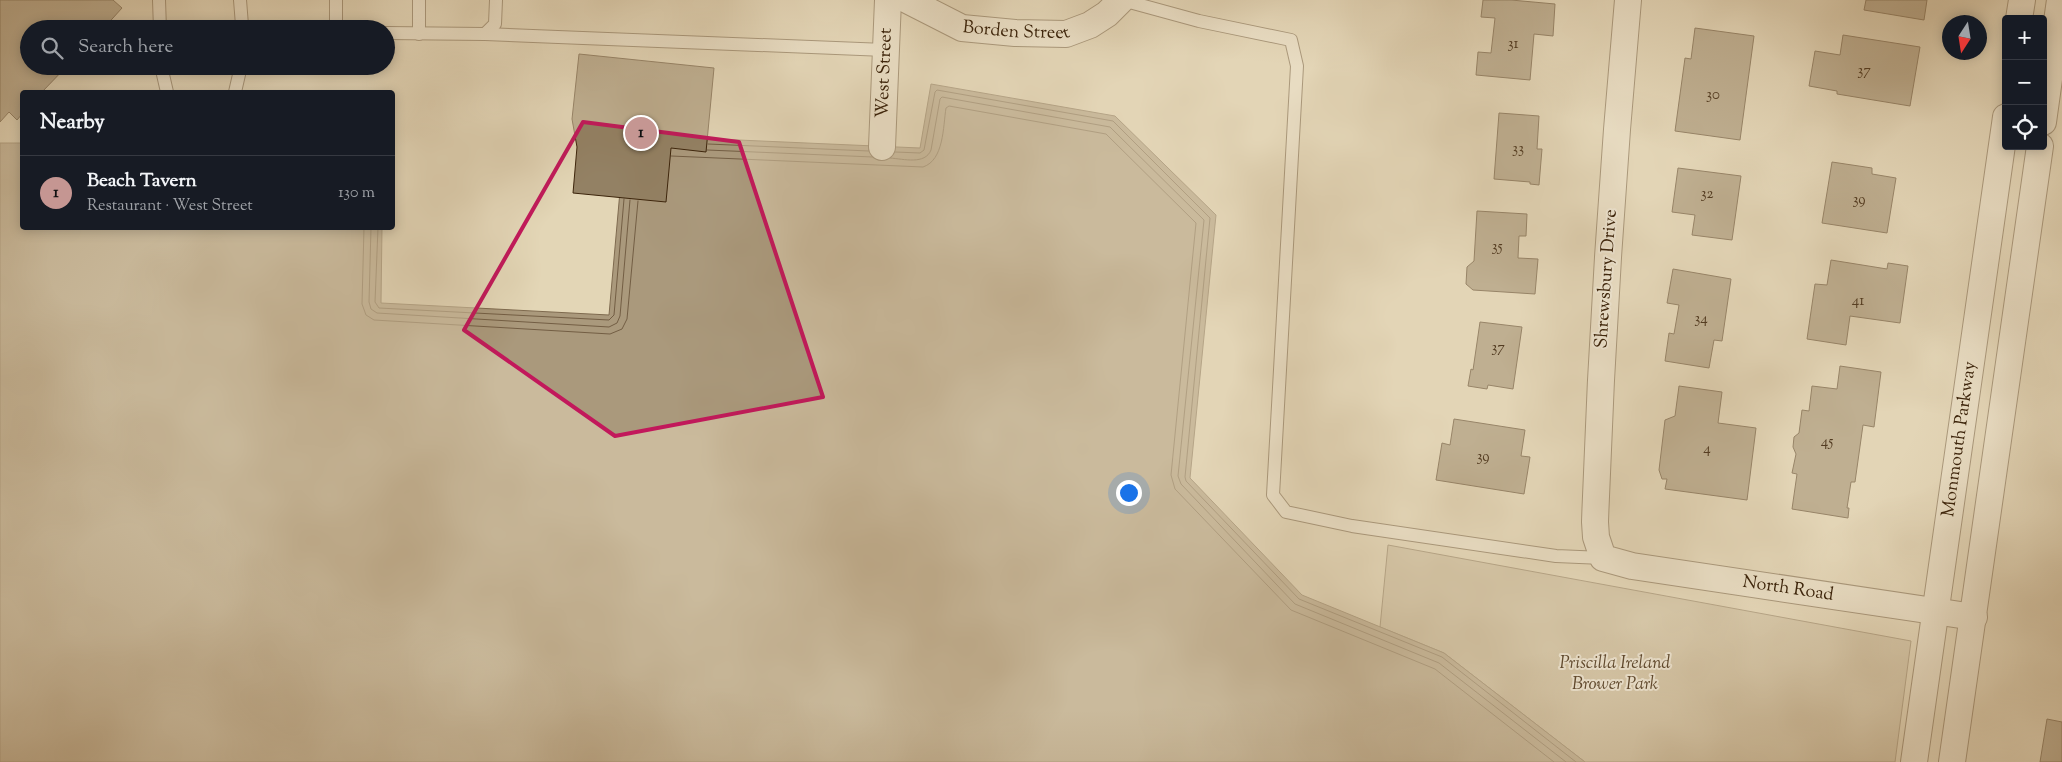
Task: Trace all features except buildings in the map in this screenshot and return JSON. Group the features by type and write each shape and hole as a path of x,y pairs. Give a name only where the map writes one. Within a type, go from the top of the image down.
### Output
{"street":[{"name":"West Street","path":"882,146 888,0"},
{"name":"Borden Street","path":"907,0 962,28 1015,33 1066,34 1090,25 1107,14 1122,0"},
{"name":"Shrewsbury Drive","path":"1603,558 1596,537 1595,522 1601,360 1620,84 1628,0"},
{"path":"2020,15 2022,0"},
{"path":"2045,105 2060,0"},
{"name":"Monmouth Parkway","path":"1914,762 2002,146"},
{"path":"1952,762 2039,150"},
{"path":"1988,248 2025,254"},
{"name":"North Road","path":"1603,558 1632,566 1974,617"}],"lane":[{"path":"160,0 160,20"},
{"path":"240,0 242,20"},
{"path":"336,0 336,20"},
{"path":"418,0 419,34"},
{"path":"485,34 495,24 496,0"},
{"path":"1122,0 1199,21 1291,40 1297,66 1273,496 1286,512 1352,526 1556,556 1603,558"},
{"path":"395,33 485,34 885,50"},
{"path":"163,75 167,90"},
{"path":"236,90 240,75"}],"highlighted area":[{"path":"583,122 739,142 823,397 615,436 464,330"}],"green space":[{"name":"Priscilla Ireland Brower Park","path":"1388,545 1911,641 1895,762 1585,762 1444,653 1380,627"}],"water":[{"path":"931,84 1115,116 1216,215 1190,478 1302,595 1444,653 1585,762 0,762 0,143 20,143 20,230 382,230 381,303 609,315 625,135 920,148"}],"place":[{"name":"Beach Tavern","path":"641,133"}]}
